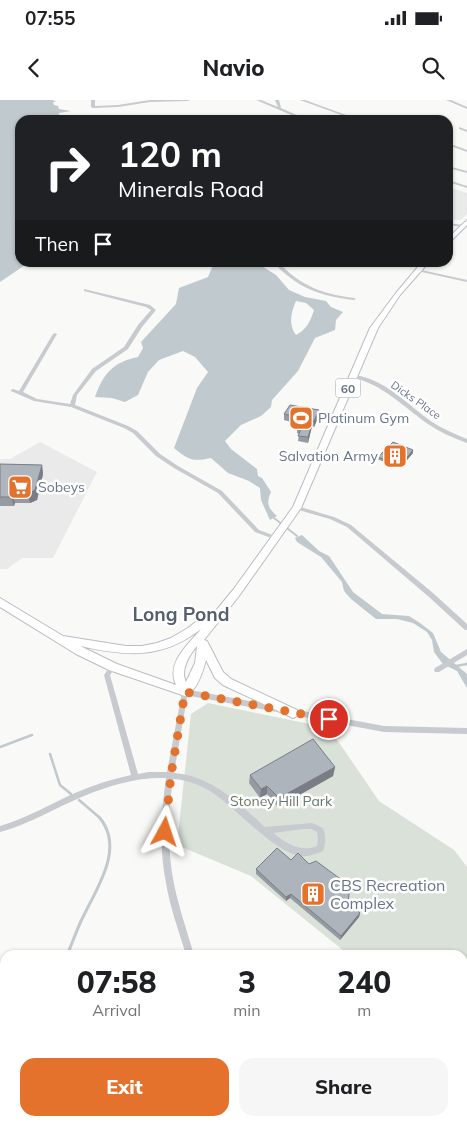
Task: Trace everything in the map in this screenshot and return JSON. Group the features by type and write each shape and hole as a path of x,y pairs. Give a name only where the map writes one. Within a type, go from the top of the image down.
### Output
{"main road":[{"path":"453,236 465,224"},
{"name":"60","path":"202,640 191,645 183,658 178,677 185,692 195,679 202,640 297,508 374,328 394,299 421,267"},
{"path":"60,638 116,650 137,652 151,650 189,634 230,599"},
{"path":"0,602 80,651 113,667 185,692"},
{"path":"202,640 215,670 227,682 293,713"}],"street":[{"path":"93,100 93,107 118,106 150,101 188,100"},
{"path":"258,100 294,115"},
{"path":"277,100 280,109"},
{"path":"302,100 344,115"},
{"path":"448,100 467,108"},
{"path":"460,128 467,131"},
{"path":"453,146 467,151"},
{"path":"453,168 467,172"},
{"path":"453,183 467,187"},
{"path":"280,267 299,284 312,291 326,296 354,299"},
{"path":"418,270 467,281"},
{"path":"72,406 75,395 94,370 126,348 140,326 154,310 148,306 85,290"},
{"path":"20,393 55,334"},
{"name":"Dicks Place","path":"353,376 365,379 388,391 430,423 467,441"},
{"path":"13,390 36,400 72,406 136,432 158,454 176,468 220,492 257,531 276,537"},
{"path":"297,508 332,518 349,526 467,628"},
{"path":"440,669 467,652"},
{"path":"113,667 107,675 135,776"},
{"path":"189,950 168,874 165,832 171,775 185,692 384,729 467,731"},
{"path":"0,829 15,826 82,793 135,776 171,775 194,779 216,791 265,830 293,850 312,853 320,848 322,839 320,830 312,826 265,830"}],"shaded area":[{"path":"0,100 53,100 56,102 53,102 54,105 58,106 59,109 71,111 59,113 59,115 15,115 15,267 22,267 0,282"},
{"path":"453,189 467,193 467,214 461,220 453,220"},
{"path":"212,267 263,267 276,275 289,290 305,297 326,301 331,307 343,312 336,320 335,330 315,338 298,371 272,400 271,407 261,416 241,425 225,441 231,449 257,469 258,476 262,478 271,492 269,505 277,516 270,520 261,500 260,488 249,481 228,473 211,458 191,459 174,448 197,388 208,372 195,357 183,351 159,360 148,372 138,395 125,402 112,398 95,397 110,370 122,362 138,357 143,348 141,342 176,304 179,288 208,277","holes":["296,301 306,303 314,310 308,325 296,335 291,323"]},
{"path":"40,442 97,472 53,558 22,558 7,569 0,569 0,459 10,459"},
{"path":"302,535 319,551 329,556 353,592 382,614 409,616 433,633 441,652 467,674 467,688 457,671 443,664 434,652 432,640 427,632 413,623 397,619 376,619 351,599 344,591 342,582 321,557 297,542 295,538"}],"green space":[{"name":"Stoney Hill Park","path":"208,703 329,728 379,801 454,850 467,867 467,950 343,950 251,876 177,845 191,714"}],"building":[{"path":"290,405 319,410 308,437 298,436 301,429 297,427 302,418 284,414"},
{"name":"Salvation Army","path":"393,442 413,450 400,466 378,457"},
{"name":"Sobeys","path":"0,464 42,465 35,490 28,494 12,494 11,497 0,497"},
{"path":"313,739 335,767 279,798 267,786 261,789 250,775"},
{"name":"CBS Recreation Complex","path":"277,848 291,860 298,853 309,864 316,861 350,886 348,903 360,913 341,936 291,894 286,897 256,869"}],"waterway":[{"path":"274,518 297,536"},
{"path":"456,666 467,664"},
{"path":"0,747 32,735"},
{"path":"50,754 60,785 71,794"},
{"path":"79,800 99,817"},
{"path":"69,950 107,866 110,841 99,817"}],"place":[{"name":"Platinum Gym","path":"301,418"},
{"name":"Salvation Army","path":"395,456"},
{"name":"Sobeys","path":"20,487"},
{"name":"CBS Recreation Complex","path":"313,894"}],"district":[{"name":"Long Pond","path":"181,614"}],"route":[{"path":"165,832 171,775 185,692 329,719"}]}
